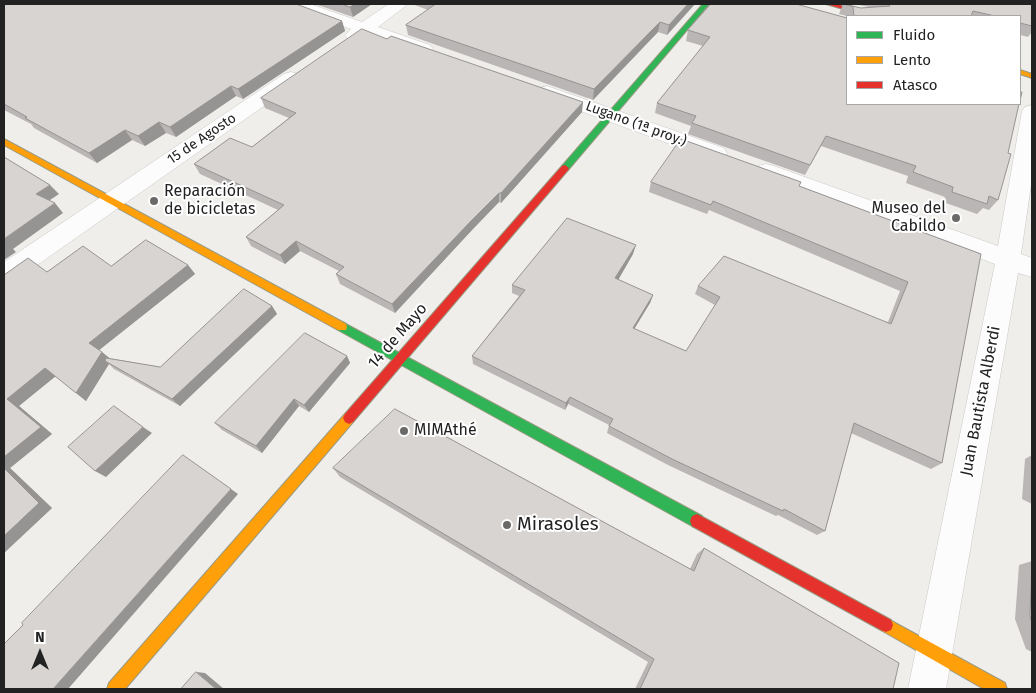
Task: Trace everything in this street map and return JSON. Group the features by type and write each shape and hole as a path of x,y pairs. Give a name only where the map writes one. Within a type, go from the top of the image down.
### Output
{"street":[{"path":"295,4 446,57"},
{"path":"340,45 400,4"},
{"name":"14 de Mayo","path":"115,689 706,4"},
{"path":"829,4 870,15"},
{"name":"15 de Agosto","path":"4,275 307,67"},
{"name":"Lugano (1ª proy.)","path":"528,86 1020,263"},
{"name":"Juan Bautista Alberdi","path":"927,689 1020,263 1032,111"},
{"path":"4,142 934,651 999,689"}],"building":[{"path":"4,4 296,4 342,21 238,89 231,86 170,127 159,122 138,136 125,130 89,153 25,118 27,117 4,104"},
{"path":"342,4 355,4 350,7"},
{"path":"436,4 688,4 669,25 660,22 594,89 406,25"},
{"path":"711,4 796,4 846,18 846,105 1019,105 1008,153 1011,154 998,200 989,196 987,204 952,192 953,187 913,172 916,166 826,136 810,165 692,123 696,116 657,103 710,37 688,30"},
{"path":"844,4 861,8 890,6 888,4 1032,4 1032,26 1021,23 1021,15 991,15 973,11 971,15 854,15 853,7"},
{"path":"362,29 387,39 391,36 583,102 501,193 471,221 392,304 336,274 344,267 296,241 280,255 246,237 284,205 194,164 230,138 252,147 296,113 261,98"},
{"path":"681,139 801,182 799,186 981,254 942,463 854,423 825,531 784,509 783,511 672,459 609,426 613,419 570,397 566,403 472,356 525,290 512,285 567,218 636,245 615,278 653,295 633,328 686,351 720,297 698,286 724,256 891,324 908,282 713,201 711,205 651,182"},
{"path":"4,157 50,185 36,194 55,203 4,239"},
{"path":"146,240 188,265 89,343 102,352 76,393 45,368 7,399 41,427 4,457 4,275 28,258 47,272 83,246 111,266"},
{"path":"244,289 272,306 172,399 105,361 106,358 160,367"},
{"path":"305,333 347,356 304,405 294,399 256,446 215,423"},
{"path":"114,406 143,427 95,471 68,447"},
{"path":"395,409 694,571 704,548 899,663 893,689 640,689 654,659 333,468"},
{"path":"183,455 231,489 53,689 4,689 4,644"},
{"path":"4,468 39,503 4,536"},
{"path":"1032,571 1032,623 1030,616"},
{"path":"196,672 216,689 181,689"}],"traffic: fast":[{"path":"565,168 706,4"},
{"path":"342,327 697,521"}],"traffic: slow":[{"path":"1021,72 1032,76"},
{"path":"4,142 342,327"},
{"path":"115,689 349,418"},
{"path":"886,625 999,689"}],"traffic: jam":[{"path":"829,4 870,15"},
{"path":"349,418 565,168"},
{"path":"697,521 886,625"}],"place":[{"name":"Reparación de bicicletas","path":"154,201"},
{"name":"Museo del Cabildo","path":"956,218"},
{"name":"MIMAthé","path":"404,431"},
{"name":"Mirasoles","path":"507,525"}]}
